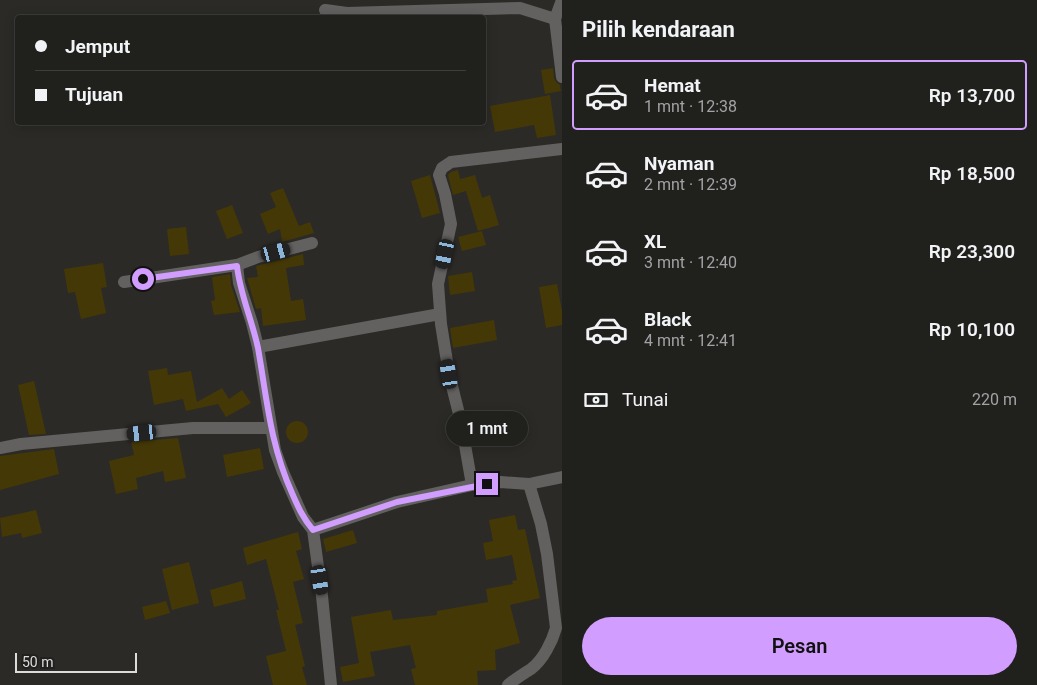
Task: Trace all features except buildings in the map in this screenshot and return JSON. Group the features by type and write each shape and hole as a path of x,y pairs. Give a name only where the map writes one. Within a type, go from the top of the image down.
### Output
{"street":[{"path":"562,0 555,19 562,77"},
{"path":"325,10 347,13 520,8 555,19"},
{"path":"472,485 461,422 449,374 440,314 438,284 451,224 440,175 442,168 451,162 562,149"},
{"path":"124,282 237,266 258,257 312,243"},
{"path":"237,266 239,283 258,348 270,428 282,472 302,517 313,530 331,685"},
{"path":"258,348 440,314"},
{"path":"0,448 21,444 193,428 270,428"},
{"path":"313,530 397,502 472,485 501,482 529,484 562,477"},
{"path":"508,685 538,662 553,638 556,628 548,554 529,484"}],"route":[{"path":"143,279 237,266 239,283 258,348 275,450 282,472 302,517 313,530 397,502 472,485 487,484"}]}
